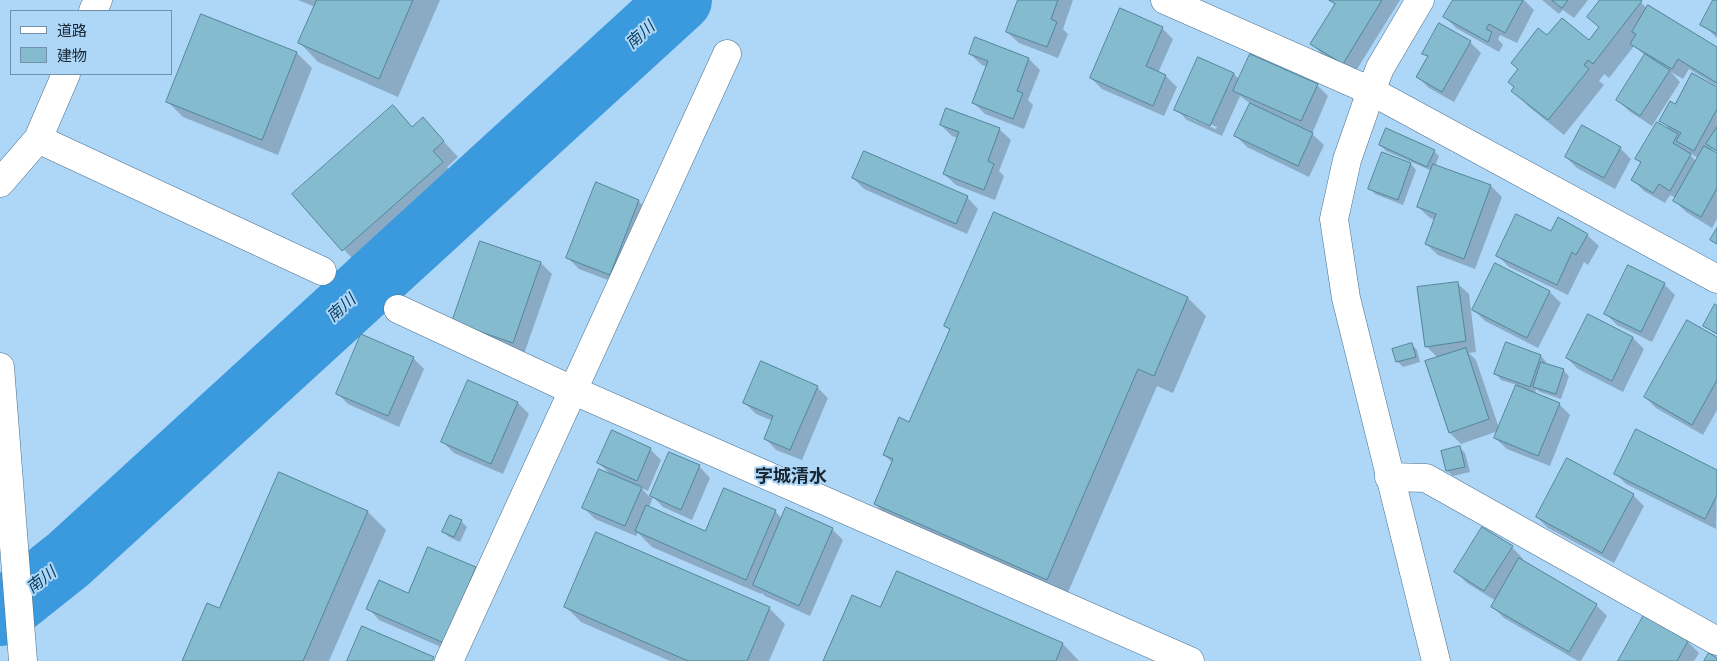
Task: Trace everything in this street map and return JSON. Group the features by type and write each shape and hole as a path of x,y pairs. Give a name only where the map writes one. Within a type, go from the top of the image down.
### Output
{"street":[{"path":"1165,0 1371,91 1717,279"},
{"path":"1420,0 1380,68 1347,160 1334,219 1346,298 1436,661"},
{"path":"449,661 727,54"},
{"path":"0,183 38,139 66,75"},
{"path":"38,139 322,271"},
{"path":"398,309 572,390 1190,661"},
{"path":"0,367 23,661"},
{"path":"1389,477 1426,478 1717,641"}],"building":[{"path":"317,0 413,0 379,79 298,43"},
{"path":"1018,0 1058,0 1051,19 1057,22 1047,47 1006,32"},
{"path":"1329,0 1382,0 1343,64 1310,44 1335,4"},
{"path":"1453,0 1523,0 1505,33 1489,24 1486,29 1492,32 1488,42 1443,17"},
{"path":"1552,0 1568,0 1562,8"},
{"path":"1600,0 1642,1 1593,64 1588,60 1584,65 1589,69 1548,120 1511,91 1514,87 1508,82 1518,69 1511,63 1538,28 1547,35 1562,18 1589,40 1599,27 1587,17"},
{"path":"1713,0 1717,0 1717,34 1700,25"},
{"path":"1648,5 1717,47 1717,83 1678,59 1672,69 1630,44 1636,34 1632,32"},
{"path":"1120,8 1163,27 1146,66 1166,75 1153,106 1090,78"},
{"path":"201,14 297,52 262,140 166,102"},
{"path":"1439,23 1471,41 1442,92 1416,77 1428,56 1422,54"},
{"path":"975,37 1029,58 1017,91 1023,93 1013,119 972,103 988,61 969,54"},
{"path":"1250,54 1318,84 1301,121 1233,91"},
{"path":"1645,54 1670,70 1640,116 1616,100"},
{"path":"1198,57 1234,73 1210,126 1174,110"},
{"path":"1692,73 1717,87 1717,109 1694,151 1676,141 1681,133 1659,121 1670,101 1675,104"},
{"path":"1250,103 1313,133 1298,166 1234,136"},
{"path":"393,105 412,127 423,117 444,141 433,151 443,162 342,251 292,194"},
{"path":"946,108 1000,128 988,161 994,164 984,190 943,174 959,132 940,125"},
{"path":"1657,122 1678,134 1673,143 1691,154 1670,191 1659,184 1653,193 1631,180 1641,162 1635,159"},
{"path":"1582,125 1621,147 1604,178 1565,157"},
{"path":"1717,127 1717,151 1706,144"},
{"path":"1386,128 1435,150 1427,167 1379,145"},
{"path":"1704,146 1717,153 1717,188 1701,217 1673,201"},
{"path":"864,151 968,196 956,224 852,178"},
{"path":"1382,152 1411,163 1398,200 1368,189"},
{"path":"1433,164 1491,185 1464,259 1425,244 1436,214 1417,207"},
{"path":"596,182 639,200 610,275 566,258"},
{"path":"994,212 1188,297 1154,376 1138,369 1047,580 874,504 893,459 883,455 899,417 909,422 950,329 944,326"},
{"path":"1516,214 1551,231 1558,217 1588,234 1576,255 1572,252 1557,285 1496,256"},
{"path":"1717,228 1717,244 1710,240"},
{"path":"480,241 541,262 513,343 452,322"},
{"path":"1495,263 1550,291 1527,338 1472,310"},
{"path":"1628,265 1665,283 1641,332 1604,314"},
{"path":"1458,282 1466,341 1425,347 1417,287"},
{"path":"1715,304 1717,306 1717,334 1703,326"},
{"path":"1588,314 1633,337 1612,381 1566,358"},
{"path":"1687,320 1717,337 1717,380 1692,425 1644,397"},
{"path":"361,334 414,357 388,416 336,394"},
{"path":"1506,342 1541,355 1530,387 1494,374"},
{"path":"1412,343 1416,357 1396,362 1392,349"},
{"path":"1466,348 1489,419 1449,433 1425,361"},
{"path":"761,361 818,386 790,450 764,439 773,416 743,403"},
{"path":"1541,362 1564,369 1556,394 1533,387"},
{"path":"468,380 518,402 491,464 441,442"},
{"path":"1516,385 1560,403 1538,456 1494,438"},
{"path":"1636,429 1717,470 1717,495 1705,519 1614,474"},
{"path":"612,430 651,448 637,481 597,463"},
{"path":"1460,446 1465,467 1446,471 1441,451"},
{"path":"669,452 700,465 681,510 650,496"},
{"path":"1567,458 1634,494 1602,553 1536,517"},
{"path":"599,469 642,487 625,526 582,508"},
{"path":"279,472 368,511 303,661 182,661 207,603 219,608"},
{"path":"724,488 776,510 746,580 635,531 646,505 705,531"},
{"path":"786,507 833,528 799,606 753,585"},
{"path":"450,515 462,520 454,537 442,532"},
{"path":"1482,527 1513,546 1484,591 1454,572"},
{"path":"596,532 770,607 747,661 688,661 564,607"},
{"path":"428,547 476,567 444,643 366,609 379,580 408,593"},
{"path":"1519,558 1597,604 1569,652 1491,607"},
{"path":"897,571 1063,643 1056,661 823,661 852,595 880,607"},
{"path":"1644,615 1688,641 1677,661 1618,661"},
{"path":"362,626 434,657 432,661 347,661"},
{"path":"1709,653 1717,658 1717,661 1704,661"}],"waterway":[{"name":"南川","path":"0,614 69,559 680,0"}],"district":[{"name":"字城清水","path":"791,477"}]}
